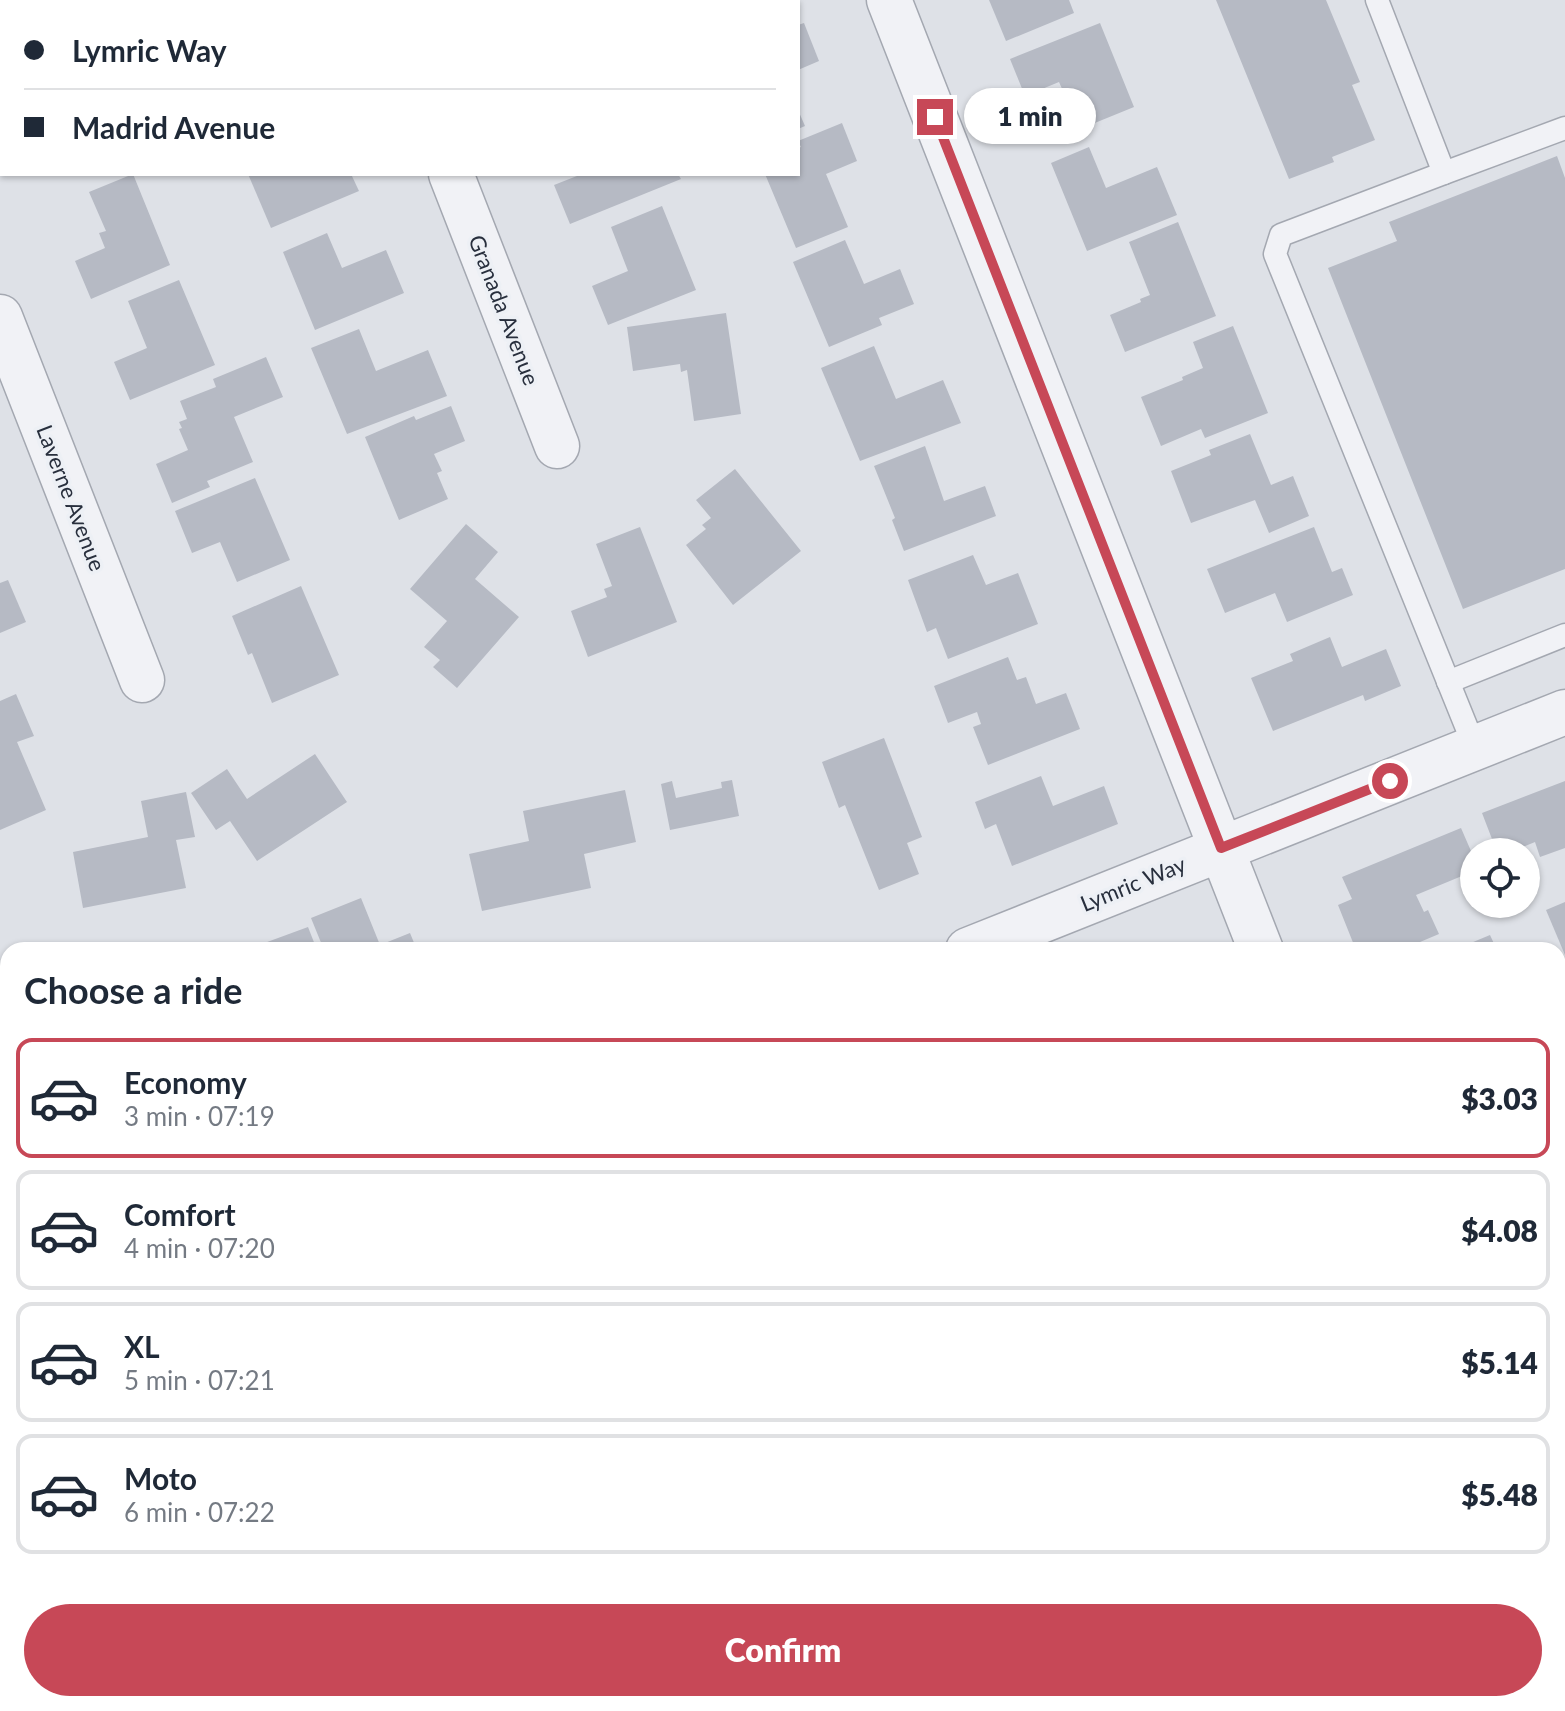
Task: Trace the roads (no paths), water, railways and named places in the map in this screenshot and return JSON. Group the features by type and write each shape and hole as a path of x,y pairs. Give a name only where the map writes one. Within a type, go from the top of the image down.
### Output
{"street":[{"path":"889,0 1258,942"},
{"name":"Granada Avenue","path":"452,176 557,446"},
{"name":"Laverne Avenue","path":"0,317 142,680"},
{"name":"Lymric Way","path":"988,942 1565,712"}],"lane":[{"path":"1377,0 1444,173"},
{"path":"1475,748 1275,254 1281,235 1565,128"},
{"path":"1448,682 1565,635"}]}
